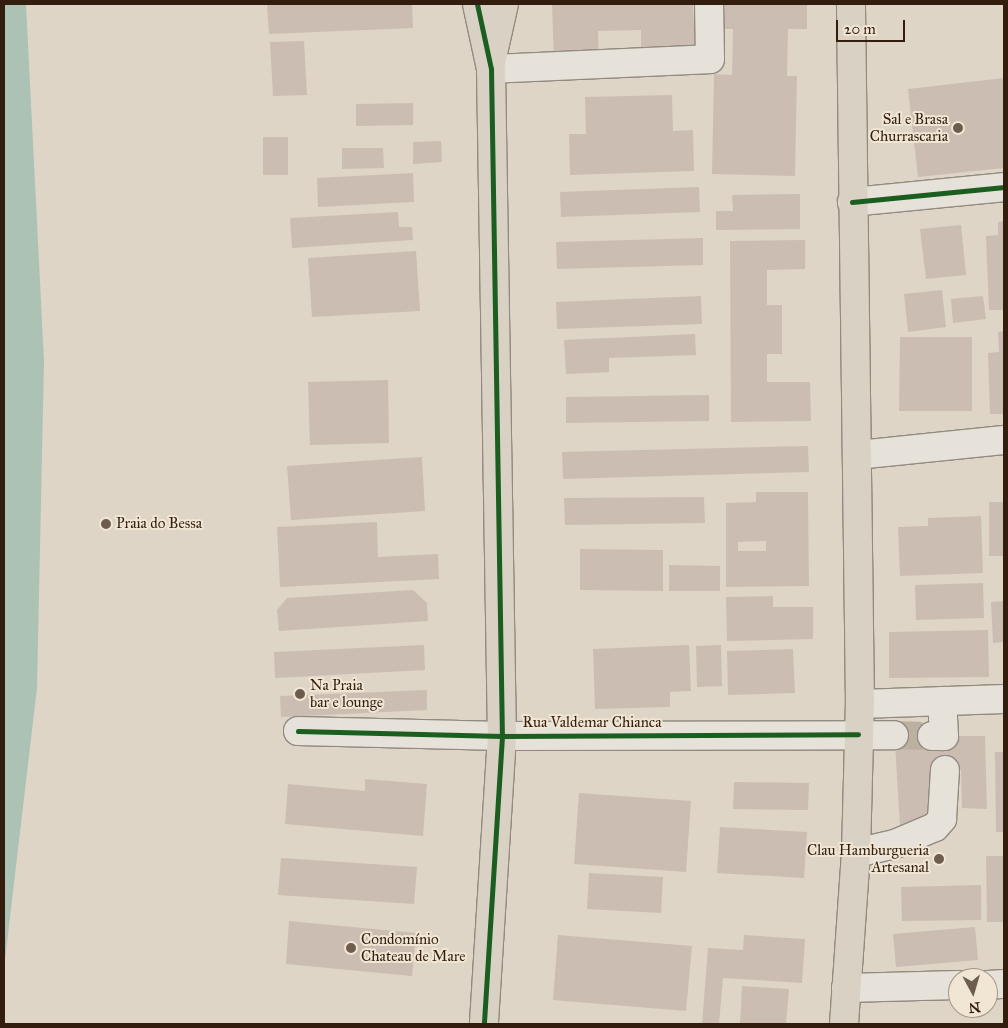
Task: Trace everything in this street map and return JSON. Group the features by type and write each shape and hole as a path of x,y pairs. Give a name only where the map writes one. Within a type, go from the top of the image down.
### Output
{"main road":[{"path":"477,4 491,65 502,736 484,1024"},
{"path":"491,65 504,4"},
{"path":"844,1024 856,853 860,704 858,455 852,202 851,4"}],"street":[{"path":"491,65 535,66 710,59 709,4"},
{"path":"852,202 1004,187"},
{"path":"858,455 1004,440"},
{"path":"860,704 1004,699"},
{"path":"938,736 942,701"},
{"name":"Rua Valdemar Chianca","path":"298,731 502,736 894,735"},
{"path":"856,853 895,844 935,827 942,819 945,770"},
{"path":"846,988 948,985"}],"shaded area":[{"path":"4,4 26,4 44,361 37,688 4,968"}],"building":[{"path":"267,4 412,4 413,28 269,34"},
{"path":"552,4 693,4 695,48 641,50 641,30 598,31 599,62 554,64"},
{"path":"719,4 807,4 807,29 788,29 787,76 797,76 795,176 712,174 714,74 732,75 733,29 719,29"},
{"path":"304,41 307,95 273,96 270,42"},
{"name":"Sal e Brasa Churrascaria","path":"1004,78 1004,168 918,177 908,89"},
{"path":"672,95 673,131 693,130 694,171 570,175 569,134 586,134 585,97"},
{"path":"413,103 413,125 356,126 356,104"},
{"path":"263,137 288,137 288,175 263,175"},
{"path":"441,141 442,162 413,164 413,142"},
{"path":"342,148 383,148 384,168 342,169"},
{"path":"413,173 414,202 318,207 317,178"},
{"path":"699,187 700,212 561,217 560,192"},
{"path":"800,194 800,229 716,230 716,211 733,211 732,195"},
{"path":"398,212 399,227 412,227 413,240 292,248 290,218"},
{"path":"1004,221 1004,310 989,310 986,236 998,235 998,222"},
{"path":"961,225 966,275 926,279 920,229"},
{"path":"703,238 703,265 557,269 556,242"},
{"path":"805,240 805,269 767,270 767,305 782,305 782,354 767,354 767,382 810,382 811,421 731,422 730,241"},
{"path":"416,251 420,311 312,317 308,258"},
{"path":"942,290 946,327 908,332 904,294"},
{"path":"701,296 702,324 557,329 556,302"},
{"path":"983,296 986,319 953,323 951,299"},
{"path":"1004,331 1004,414 990,414 988,353 999,352 998,332"},
{"path":"695,334 696,355 609,358 609,372 566,374 564,340"},
{"path":"900,337 972,337 972,411 899,411"},
{"path":"388,380 389,443 310,445 308,382"},
{"path":"709,395 709,421 566,423 566,397"},
{"path":"808,446 809,472 563,479 562,452"},
{"path":"422,457 425,511 291,520 287,466"},
{"path":"756,492 808,492 809,586 726,587 726,503 756,502","holes":["766,541 766,551 738,551 738,542"]},
{"path":"704,497 705,523 565,525 564,498"},
{"path":"989,502 1004,502 1004,556 989,556"},
{"path":"981,516 983,573 900,576 898,527 928,526 928,518"},
{"path":"377,522 378,557 438,554 439,579 280,587 277,527"},
{"path":"580,549 663,550 663,591 580,590"},
{"path":"669,565 720,566 720,591 669,591"},
{"path":"983,583 984,618 916,620 915,585"},
{"path":"413,590 427,603 428,621 279,631 277,610 287,598"},
{"path":"773,596 773,607 813,607 813,639 727,641 726,597"},
{"path":"1004,601 1004,642 993,643 991,602"},
{"path":"988,630 989,677 889,678 889,632"},
{"path":"424,645 425,670 275,678 274,652"},
{"path":"689,645 691,691 670,692 670,707 595,709 593,649"},
{"path":"721,645 722,686 697,687 696,646"},
{"path":"793,649 795,693 728,695 727,651"},
{"path":"427,690 427,710 281,717 280,696"},
{"path":"894,727 932,727 944,736 985,736 987,809 962,808 961,770 934,770 934,823 900,826"},
{"path":"995,752 1004,752 1004,832 996,832"},
{"path":"365,779 427,784 423,836 285,824 288,784 365,791"},
{"path":"734,782 809,783 808,810 733,809"},
{"path":"579,793 691,801 686,872 574,864"},
{"path":"720,827 807,832 804,878 717,873"},
{"path":"986,856 1004,856 1004,922 987,922"},
{"path":"281,858 417,867 414,904 278,895"},
{"path":"589,873 663,877 661,913 587,909"},
{"path":"981,885 981,920 902,921 901,887"},
{"name":"Condomínio Chateau de Mare","path":"289,921 416,933 412,976 286,964"},
{"path":"975,927 978,960 896,967 893,934"},
{"path":"558,935 692,946 686,1011 553,1000"},
{"path":"744,935 805,939 802,983 723,978 719,1024 702,1024 708,948 743,950"},
{"path":"742,986 789,989 786,1024 740,1024"}],"tunnel":[{"path":"894,735 932,736"}],"cycle path":[{"path":"477,4 491,69 502,736 484,1024"},
{"path":"852,202 1004,187"},
{"path":"298,731 502,736 858,734"}],"place":[{"name":"Sal e Brasa Churrascaria","path":"958,128"},
{"name":"Praia do Bessa","path":"106,524"},
{"name":"Na Praia bar e lounge","path":"300,694"},
{"name":"Clau Hamburgueria Artesanal","path":"939,859"},
{"name":"Condomínio Chateau de Mare","path":"351,948"}]}
